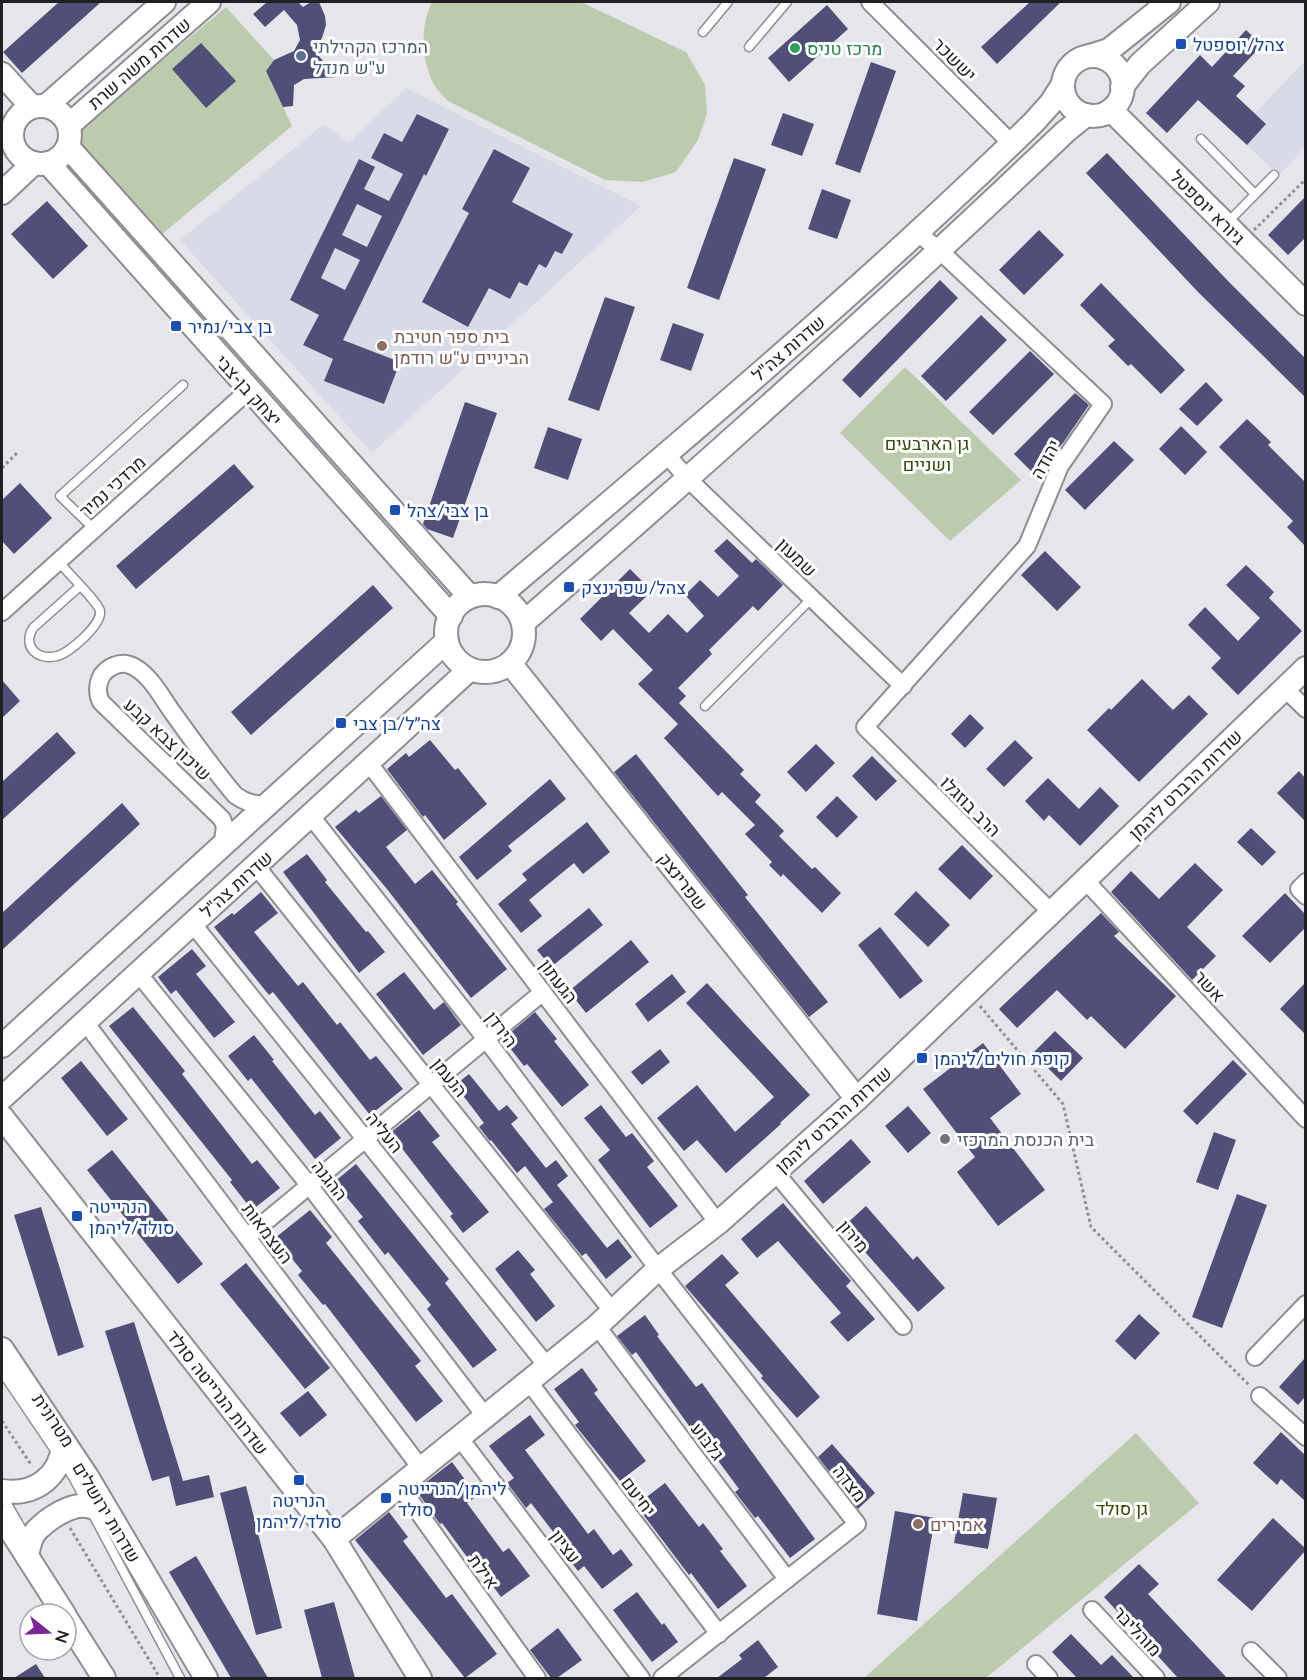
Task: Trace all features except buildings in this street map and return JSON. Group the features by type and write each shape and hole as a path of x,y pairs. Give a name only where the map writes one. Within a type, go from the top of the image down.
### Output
{"street":[{"name":"שדרות משה שרת","path":"39,107 164,2"},
{"name":"שדרות משה שרת","path":"68,136 209,2"},
{"name":"יששכר","path":"870,2 1012,144"},
{"path":"1090,56 1100,56 1116,67 1121,75 1122,87 1118,103 1111,110 1103,114 1086,116 1071,107 1066,99 1063,84 1066,71 1072,63 1081,58 1109,50 1169,2"},
{"path":"1122,87 1140,64 1208,2"},
{"path":"2,74 39,107"},
{"name":"שדרות צה\"ל","path":"498,597 666,454 918,233 1051,104 1063,84"},
{"path":"2,193 41,163 60,158 68,136 60,112 39,107 24,111 8,134 21,156 41,163"},
{"name":"גיורא יוספטל","path":"1111,110 1305,304"},
{"name":"שדרות צה\"ל","path":"523,623 688,479 940,251 1065,132 1086,116"},
{"name":"יצחק בן-צבי","path":"68,136 470,597"},
{"name":"יצחק בן-צבי","path":"41,163 249,390 451,616"},
{"name":"יהודה","path":"864,727 1027,546 1060,466 1103,405 918,233"},
{"name":"מרדכי נמיר","path":"2,612 249,390"},
{"name":"שמעון","path":"666,454 688,479 903,686"},
{"path":"479,595 498,597 518,612 523,623 522,645 518,655 510,663 491,672 470,669 460,663 452,653 447,641 451,616 462,602 470,597 479,595"},
{"name":"שדרות צה\"ל","path":"2,1046 447,641"},
{"name":"שיכון צבא קבע","path":"222,846 225,827 222,819 101,702 98,696 102,675 114,665 123,663 137,668 235,795 250,803 268,804"},
{"name":"שפרינצק","path":"510,663 857,1099"},
{"name":"שדרות הרברט ליהמן","path":"334,1539 605,1319 658,1269 718,1223 857,1099 1305,668"},
{"name":"שדרות צה\"ל","path":"2,1098 470,669"},
{"path":"1284,688 1305,709"},
{"name":"הרב בוזגלו","path":"864,727 1051,912"},
{"name":"הגעתון","path":"368,762 718,1223"},
{"name":"הירדן","path":"310,815 486,1039 658,1269"},
{"name":"הנעמן","path":"256,866 431,1085 605,1319"},
{"name":"אשר","path":"1085,880 1305,1119"},
{"path":"1305,882 1299,889 1305,896"},
{"name":"העליה","path":"192,923 547,1366"},
{"name":"ההגנה","path":"138,973 309,1185 485,1416"},
{"path":"247,1237 543,992"},
{"name":"העצמאות","path":"85,1022 420,1467"},
{"name":"שדרות הנרייטה סולד","path":"2,1117 334,1539 420,1678"},
{"name":"מירון","path":"775,1172 903,1326"},
{"name":"מצדה","path":"658,1269 857,1524 662,1678"},
{"path":"1255,1358 1305,1304"},
{"name":"גלבוע","path":"605,1319 787,1579"},
{"name":"שדרות ירושלים","path":"2,1349 63,1451 109,1515 206,1678"},
{"name":"יחיעם","path":"529,1382 718,1634"},
{"path":"1260,1396 1305,1437"},
{"name":"עציון","path":"459,1437 641,1678"},
{"path":"2,1493 24,1492 42,1482 56,1471 63,1451"},
{"name":"אילת","path":"399,1485 537,1678"},
{"path":"28,1550 36,1530 72,1507 87,1506 109,1515"},
{"path":"2,1517 28,1550 57,1602"},
{"name":"מוהליבר","path":"1092,1610 1156,1678"},
{"path":"78,1637 104,1678"},
{"path":"1251,1651 1278,1678"},
{"path":"1036,1664 1049,1678"}],"lane":[{"path":"703,32 728,2"},
{"path":"749,46 787,2"},
{"path":"1201,139 1255,194"},
{"path":"1226,224 1274,175"},
{"path":"94,529 60,496 183,385"},
{"path":"58,561 80,586 99,608 100,614 98,621 83,638 59,656 39,656 31,650 28,642 29,634 80,586"},
{"path":"705,706 812,598"},
{"name":"מטרונית","path":"2,1372 63,1451 87,1506 180,1678"},
{"path":"2,1493 28,1550 115,1678"}],"path":[{"path":"1243,242 1305,179"},
{"path":"2,468 17,453"},
{"path":"968,993 1063,1104 1091,1227 1260,1396"},
{"path":"2,1421 42,1482"},
{"path":"61,1512 160,1678"}],"shaded area":[{"path":"1305,61 1305,148 1279,175 1247,145 1266,124 1255,113"},
{"name":"בית ספר חטיבת הביניים ע\"ש רודמן","path":"406,88 641,206 372,453 180,240 324,124 349,143"}],"green space":[{"path":"432,2 581,2 686,52 705,85 707,114 698,140 676,172 643,182 605,180 448,101 433,83 424,53 425,21"},
{"path":"226,7 274,60 266,71 292,126 161,235 81,144 82,128"},
{"name":"גן הארבעים ושניים","path":"905,367 1021,480 950,541 840,433"},
{"name":"גן סולד","path":"1136,1433 1199,1503 986,1678 864,1678"}],"place":[{"name":"צהל/יוספטל","path":"1181,44"},
{"name":"מרכז טניס","path":"795,48"},
{"name":"המרכז הקהילתי ע\"ש מנדל","path":"301,56"},
{"name":"בן צבי/נמיר","path":"176,326"},
{"name":"בית ספר חטיבת הביניים ע\"ש רודמן","path":"382,346"},
{"name":"בן צבי/צהל","path":"395,510"},
{"name":"צהל/שפרינצק","path":"569,587"},
{"name":"צה״ל/בן צבי","path":"341,723"},
{"name":"קופת חולים/ליהמן","path":"922,1058"},
{"name":"בית הכנסת המרכזי","path":"945,1139"},
{"name":"הנרייטה סולד/ליהמן","path":"77,1216"},
{"name":"הנריטה סולד/ליהמן","path":"299,1480"},
{"name":"ליהמן/הנרייטה סולד","path":"386,1498"},
{"name":"אמירים","path":"918,1524"}]}
